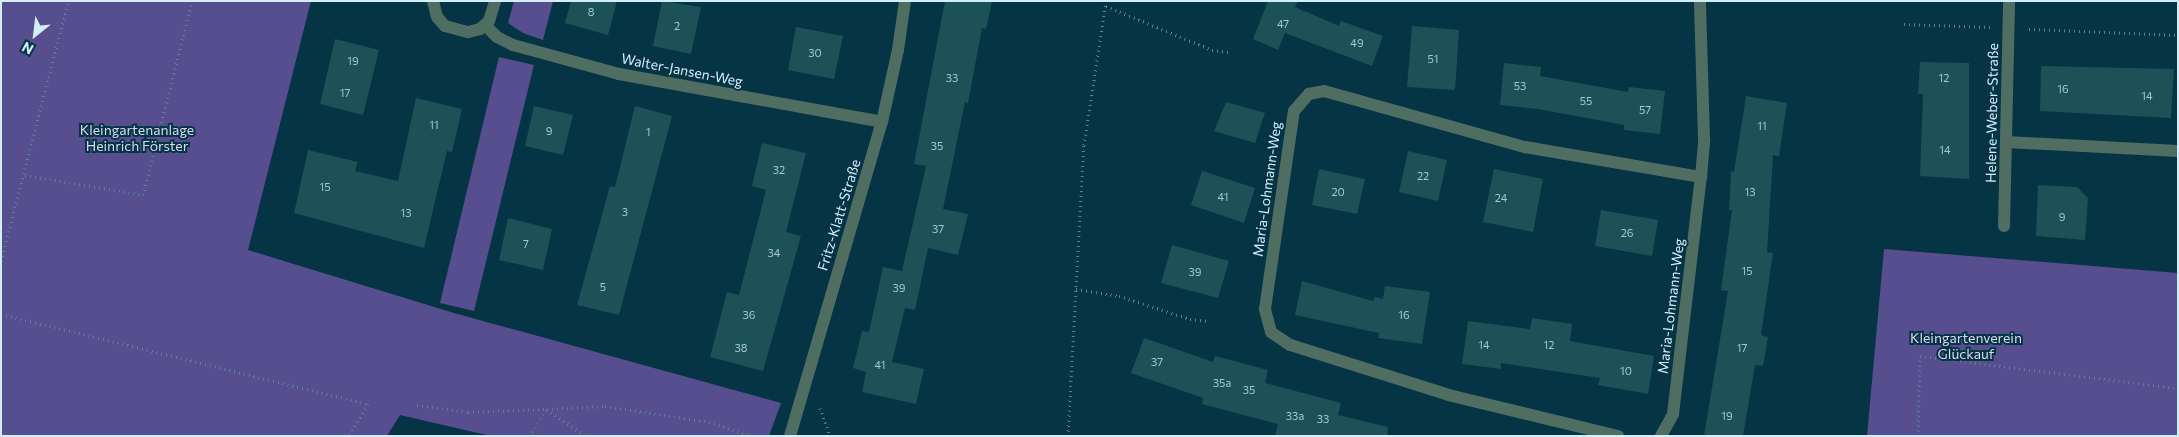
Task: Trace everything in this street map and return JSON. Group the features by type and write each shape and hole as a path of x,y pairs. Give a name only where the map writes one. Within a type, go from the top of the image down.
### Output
{"street":[{"path":"434,1 438,17 446,26 468,32 485,25 494,10 495,1"},
{"name":"Fritz-Klatt-Straße","path":"790,436 882,122 898,50 905,1"},
{"name":"Maria-Lohmann-Weg","path":"1661,436 1673,414 1702,177 1704,139 1700,1"},
{"name":"Helene-Weber-Straße","path":"2004,226 2010,1"},
{"name":"Walter-Jansen-Weg","path":"485,25 513,45 620,74 882,122"},
{"name":"Maria-Lohmann-Weg","path":"1618,436 1449,394 1290,344 1271,332 1265,309 1294,111 1308,94 1324,91 1525,147 1702,177"},
{"path":"2007,142 2178,151"}],"path":[{"path":"1,261 25,175 68,1"},
{"path":"25,175 143,196 192,1"},
{"path":"1068,436 1084,145 1106,1"},
{"path":"1106,6 1212,50 1228,52"},
{"path":"1904,24 2178,35"},
{"path":"1076,289 1119,296 1190,318 1209,321"},
{"path":"1,314 368,404 349,436"},
{"path":"1918,436 1920,356 2178,388"},
{"path":"417,405 468,412 605,406 709,422 751,436"},
{"path":"529,436 547,409"},
{"path":"547,409 585,436"}],"green space":[{"name":"Kleingartenanlage Heinrich Förster","path":"1,1 311,1 248,250 454,313 781,403 769,436 491,436 400,415 387,436 1,436"},
{"path":"514,1 553,1 543,40 523,33 508,23"},
{"path":"499,57 534,65 474,311 440,303"},
{"name":"Kleingartenverein Glückauf","path":"1884,249 2178,273 2178,436 1867,436"}],"building":[{"path":"571,1 617,1 608,35 565,23"},
{"path":"662,1 701,7 691,54 653,46"},
{"path":"945,1 992,1 986,29 982,28 968,103 965,102 943,209 968,214 958,255 928,248 915,310 905,308 892,362 924,369 916,404 862,392 866,372 853,368 862,331 869,332 883,267 902,271 926,166 914,164"},
{"path":"1268,1 1298,1 1295,7 1339,26 1341,21 1383,36 1372,66 1285,33 1278,50 1253,39"},
{"path":"1412,26 1459,30 1455,90 1407,87"},
{"path":"796,27 843,36 834,79 788,70"},
{"path":"335,39 379,50 363,115 320,104"},
{"path":"1920,62 1969,63 1969,179 1920,176 1923,94 1918,94"},
{"path":"1504,63 1541,67 1540,76 1628,92 1629,87 1665,91 1660,134 1624,130 1624,125 1538,109 1500,105"},
{"path":"2041,66 2174,69 2171,118 2040,111"},
{"path":"1746,96 1787,103 1779,156 1773,155 1767,252 1773,253 1761,335 1768,337 1763,366 1755,365 1743,436 1704,436 1728,291 1721,290 1732,210 1729,210 1731,171 1734,172"},
{"path":"416,98 462,109 452,152 447,151 424,248 294,213 308,150 358,162 355,171 398,181"},
{"path":"1226,102 1265,113 1255,143 1214,131"},
{"path":"534,106 573,115 563,155 525,146"},
{"path":"635,106 672,116 619,315 577,305 610,186 615,187"},
{"path":"762,143 806,153 786,232 801,236 763,371 710,357 727,292 739,295 766,190 752,186"},
{"path":"1408,151 1447,160 1438,201 1399,192"},
{"path":"1319,169 1365,179 1357,214 1312,205"},
{"path":"1494,169 1543,179 1533,232 1483,222"},
{"path":"1202,171 1255,188 1244,223 1191,205"},
{"path":"2038,185 2077,187 2088,198 2085,240 2036,236"},
{"path":"1601,210 1658,220 1652,256 1595,246"},
{"path":"508,218 552,229 543,270 499,260"},
{"path":"1172,245 1229,261 1218,298 1161,283"},
{"path":"1302,281 1373,301 1375,297 1383,299 1385,286 1430,292 1422,344 1378,338 1379,333 1295,315"},
{"path":"1532,318 1572,324 1570,341 1654,356 1648,394 1598,385 1600,378 1501,363 1501,369 1462,364 1468,321 1530,329"},
{"path":"1144,338 1213,362 1215,356 1268,370 1265,383 1341,403 1338,415 1388,427 1387,436 1275,436 1278,424 1202,404 1203,398 1131,373"}]}
